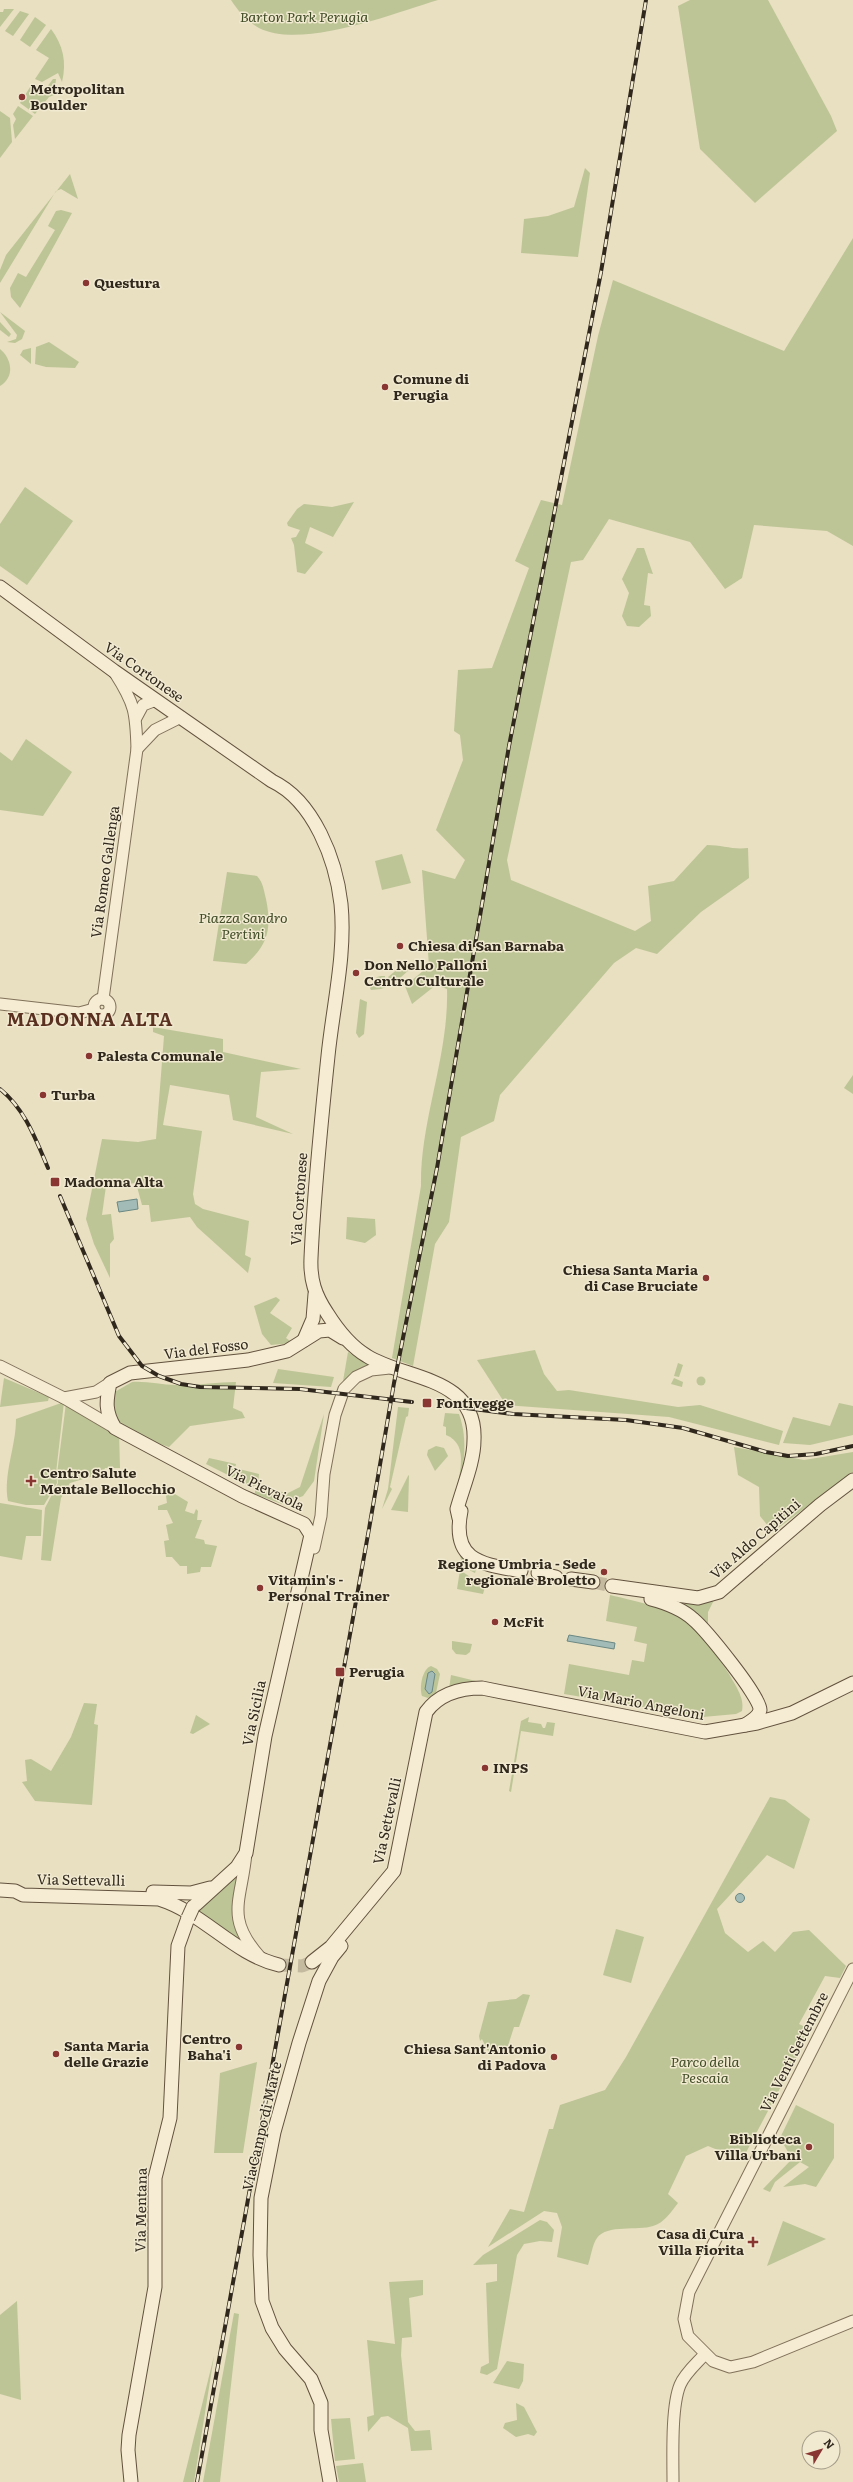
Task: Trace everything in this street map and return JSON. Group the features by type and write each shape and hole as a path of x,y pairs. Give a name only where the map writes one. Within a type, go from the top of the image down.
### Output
{"main road":[{"name":"Via Cortonese","path":"0,587 156,700 272,781 320,835 333,866 341,904 342,922 338,979 315,1189 311,1263 315,1294 348,1341 368,1358 390,1368 443,1385 458,1396 465,1404 472,1422 474,1440 459,1518 460,1542 465,1551 473,1559 521,1571"},
{"path":"304,1340 313,1319 315,1294"},
{"name":"Via del Fosso","path":"110,1383 130,1373 264,1357 287,1352 304,1340 324,1330 330,1330 348,1341"},
{"path":"110,1383 106,1404 109,1418 115,1428"},
{"name":"Via Pievaiola","path":"115,1428 242,1496 304,1524 311,1535 301,1581"},
{"name":"Via Aldo Capitini","path":"744,1726 758,1714 759,1704 746,1681 702,1627 682,1611 666,1603 632,1594 616,1586 698,1598 719,1592 820,1505 853,1480"},
{"path":"538,1573 556,1576"},
{"path":"571,1579 593,1582"},
{"name":"Via Sicilia","path":"246,1853 265,1736 301,1581"},
{"name":"Via Mario Angeloni","path":"441,1697 466,1689 482,1688 705,1732 744,1726 801,1710 853,1683"},
{"name":"Via Settevalli","path":"312,1962 331,1947 394,1871 423,1721 430,1706 441,1697"},
{"path":"180,1937 190,1912 214,1886 237,1868 246,1853"},
{"name":"Via Campo di Marte","path":"330,2482 322,2425 319,2419 317,2394 311,2379 277,2337 262,2302 260,2255 261,2198 286,2089 319,1981 332,1957 387,1890 392,1881 394,1871"},
{"path":"15,1891 24,1888 191,1893 214,1886"},
{"name":"Via Settevalli","path":"0,1890 15,1891 23,1895 159,1899 173,1903 198,1917 252,1957 264,1962 279,1965"},
{"path":"89,1897 102,1901 159,1904 176,1914 179,1922 180,1937"},
{"name":"Via Mentana","path":"131,2482 128,2450 129,2435 155,2288 155,2178 170,2118 173,2074 173,2029 180,1937"}],"street":[{"name":"Via Romeo Gallenga","path":"0,1004 79,1013 94,1009 99,1015 107,1014 110,1006 103,999 137,749 136,718 130,696 114,670"},
{"path":"136,718 143,705 156,700"},
{"path":"137,749 155,730 181,717"},
{"path":"155,730 182,724 193,725"},
{"name":"Via Pievaiola","path":"0,1366 64,1398 115,1428"},
{"name":"Via Pievaiola","path":"301,1581 309,1569 322,1516 324,1474 335,1415 344,1389 356,1377 371,1370 390,1368"},
{"path":"64,1398 96,1392 110,1383"},
{"path":"246,1853 237,1908 238,1924 244,1938 264,1962"},
{"name":"Via Venti Settembre","path":"705,2353 691,2321 692,2302 699,2277 853,1969"},
{"path":"673,2482 674,2428 679,2386 684,2376 705,2353 731,2361 759,2359 853,2321"}],"green space":[{"name":"Barton Park Perugia","path":"231,0 438,0 348,27 299,35 277,34 259,28 243,16"},
{"path":"690,0 768,0 831,116 837,131 755,203 700,149 678,6"},
{"path":"4,9 14,9 0,27 0,12 3,12"},
{"path":"20,11 29,14 13,36 5,31"},
{"path":"35,17 46,25 30,47 20,40"},
{"path":"51,29 63,54 64,68 62,82 58,73 42,82 35,79 49,58 36,50"},
{"path":"53,79 56,79 54,95 49,97 35,114 20,103 32,84 41,88 47,87"},
{"path":"18,106 33,116 15,139 13,125 16,119 13,114"},
{"path":"0,111 10,118 12,142 0,158"},
{"path":"585,168 590,173 578,257 521,253 524,219 548,216 574,207"},
{"path":"70,174 78,199 61,189 57,191"},
{"path":"54,194 0,283 0,270 6,255"},
{"path":"61,210 72,213 20,308 11,297 10,288 18,273 26,277 55,230 48,226 56,211"},
{"path":"853,238 853,546 827,531 754,525 742,578 725,589 690,542 609,519 583,560 571,562 507,860 511,880 635,931 651,921 648,886 674,881 707,845 748,848 749,878 701,912 657,954 636,948 614,963 500,1095 494,1121 461,1137 449,1222 435,1244 413,1366 392,1358 421,1186 425,1137 444,1039 446,1014 447,989 436,985 412,1004 405,986 429,966 422,870 455,879 465,860 436,830 463,760 460,735 454,731 458,670 492,668 529,568 515,561 541,500 562,505 598,336 613,280 784,351"},
{"path":"0,312 25,331 22,339 15,343 7,342 16,339 17,335"},
{"path":"0,322 11,334 9,337 0,330"},
{"path":"49,342 79,362 75,368 46,367 35,364 36,347"},
{"path":"31,348 31,364 20,355 23,350"},
{"path":"0,349 7,358 10,373 5,382 0,386"},
{"path":"25,487 73,521 27,585 0,566 0,524"},
{"path":"354,502 333,537 310,527 305,543 323,552 305,574 297,572 294,545 291,538 296,537 300,530 288,526 287,523 297,509 304,504 332,507"},
{"path":"637,548 644,548 653,574 648,573 644,605 650,606 651,616 639,627 627,626 622,616 629,593 622,579"},
{"path":"26,739 72,772 43,816 0,810 0,752 12,761"},
{"path":"402,854 411,883 382,890 375,861"},
{"name":"Piazza Sandro Pertini","path":"227,872 257,876 262,884 266,899 268,909 268,927 264,943 246,964 213,961"},
{"path":"397,965 406,967 409,970 392,985 388,977 399,968"},
{"path":"385,976 385,982 389,986 371,990 369,986 377,977"},
{"path":"360,999 367,1002 364,1034 359,1038 356,1033"},
{"path":"153,1027 223,1039 223,1052 301,1069 261,1072 256,1117 293,1134 233,1120 229,1095 170,1085 163,1125 202,1131 193,1194 195,1204 203,1209 249,1221 245,1255 251,1258 248,1273 197,1227 190,1217 151,1222 149,1205 142,1205 136,1183 106,1186 102,1215 111,1214 114,1239 110,1244 110,1278 94,1244 86,1219 102,1139 138,1142 156,1139 164,1036 153,1032"},
{"path":"853,1075 853,1094 844,1088"},
{"path":"347,1217 375,1219 376,1235 365,1243 346,1239"},
{"path":"276,1297 280,1300 270,1313 292,1328 286,1338 293,1343 271,1345 262,1334 254,1306"},
{"path":"535,1350 544,1374 557,1391 569,1390 678,1407 700,1405 783,1431 779,1445 669,1417 506,1405 477,1360"},
{"path":"348,1352 368,1365 343,1381"},
{"path":"678,1363 683,1365 679,1377 674,1376"},
{"path":"278,1369 334,1377 331,1387 273,1383"},
{"path":"699,1377 703,1377 705,1381 703,1385 699,1385 697,1383 697,1379"},
{"path":"4,1378 49,1397 48,1401 0,1407"},
{"path":"674,1378 683,1382 682,1387 671,1384"},
{"path":"132,1382 184,1385 236,1382 233,1408 242,1412 245,1418 190,1426 169,1447 135,1434 123,1426 117,1418 114,1407 113,1393"},
{"path":"64,1402 56,1473 57,1483 44,1505 26,1505 8,1501 7,1481 16,1419"},
{"path":"66,1403 119,1432 120,1468 105,1468 103,1473 70,1483 61,1498 51,1561 41,1560 45,1508 58,1483 57,1474"},
{"path":"839,1403 853,1406 853,1435 810,1445 783,1443 793,1417 830,1426"},
{"path":"398,1407 409,1408 408,1416 406,1417 390,1487 392,1489 382,1509 388,1489"},
{"path":"445,1413 459,1414 464,1435 463,1465 458,1497 455,1498 460,1471 461,1454 454,1440 446,1435 446,1427 443,1426"},
{"path":"324,1414 314,1481 303,1496 282,1504 255,1494 255,1487 288,1493 300,1487"},
{"path":"436,1446 444,1448 448,1456 435,1471 427,1455 428,1450"},
{"path":"734,1447 804,1460 853,1452 853,1472 773,1532 760,1516 759,1487 738,1475"},
{"path":"209,1458 236,1464 235,1468 259,1474 258,1484 252,1487 206,1464"},
{"path":"409,1475 408,1512 391,1510 408,1476"},
{"path":"165,1488 188,1502 185,1511 194,1514 196,1509 198,1511 197,1520 202,1520 195,1538 204,1540 205,1544 217,1546 211,1567 201,1567 200,1572 187,1574 187,1566 180,1566 172,1557 166,1557 164,1541 169,1540 166,1525 173,1523 167,1510 158,1510 158,1506 167,1503"},
{"path":"0,1503 42,1510 41,1536 26,1536 22,1560 0,1556"},
{"path":"460,1552 477,1566 475,1573 464,1565"},
{"path":"460,1570 473,1579 487,1580 483,1594 457,1589"},
{"path":"610,1595 667,1611 692,1627 716,1654 737,1687 741,1696 743,1706 742,1711 736,1714 703,1717 564,1694 569,1664 629,1675 632,1660 644,1662 647,1644 634,1641 637,1627 606,1621"},
{"path":"714,1600 708,1612 708,1624 684,1604 700,1604"},
{"path":"452,1641 472,1644 470,1652 466,1655 456,1654 452,1649"},
{"path":"431,1666 437,1669 440,1674 436,1693 428,1698 422,1696 421,1684 425,1671"},
{"path":"451,1675 476,1681 449,1689"},
{"path":"84,1703 97,1704 94,1724 98,1725 92,1805 35,1801 22,1782 27,1781 25,1760 31,1759 51,1771 71,1737"},
{"path":"196,1715 210,1724 193,1734 190,1733"},
{"path":"529,1717 528,1722 541,1724 543,1728 545,1728 547,1722 555,1723 553,1736 521,1731 511,1792 509,1791 521,1721"},
{"name":"Parco della Pescaia","path":"770,1797 785,1800 810,1819 794,1869 767,1855 717,1909 725,1933 748,1952 763,1941 775,1952 793,1932 809,1930 846,1966 840,1978 825,1976 799,2024 811,2030 742,2160 708,2146 686,2156 668,2194 678,2203 667,2217 657,2225 615,2229 602,2234 595,2241 588,2265 557,2257 562,2227 557,2213 544,2211 488,2247 510,2209 524,2212 549,2129 553,2129 560,2105 605,2090 626,2057"},
{"path":"240,1870 243,1943 198,1911 203,1905 226,1887"},
{"path":"616,1929 644,1937 631,1983 603,1975"},
{"path":"523,1994 530,1995 519,2027 514,2027 506,2052 500,2055 489,2052 482,2044 484,2043 482,2039 480,2041 479,2036 488,2002 516,1999"},
{"path":"257,2062 243,2153 214,2153 220,2073"},
{"path":"796,2105 834,2124 834,2158 816,2187 805,2184 783,2187 809,2167 800,2162 775,2182 770,2192 763,2189 792,2159 780,2138"},
{"path":"540,2220 547,2222 554,2230 552,2242 540,2241 524,2244 517,2255 497,2369 487,2375 480,2373 481,2367 489,2363 486,2283 497,2281 497,2264 473,2265 483,2255"},
{"path":"783,2221 826,2239 767,2266"},
{"path":"423,2280 423,2295 409,2298 412,2337 402,2338 401,2355 408,2422 415,2431 430,2430 432,2450 411,2451 408,2428 388,2416 381,2417 368,2432 367,2417 374,2415 367,2340 395,2344 389,2282"},
{"path":"17,2301 21,2400 0,2394 0,2315"},
{"path":"234,2313 239,2314 220,2482 203,2482"},
{"path":"214,2356 194,2482 183,2482"},
{"path":"507,2361 524,2364 523,2381 519,2389 493,2383"},
{"path":"516,2403 524,2407 537,2432 534,2436 528,2434 516,2437 503,2428 505,2423 517,2420"},
{"path":"350,2418 355,2459 335,2461 331,2419"},
{"path":"363,2463 366,2482 339,2482 336,2466"}],"water":[{"path":"137,1199 138,1209 119,1212 117,1202"},
{"path":"569,1635 615,1643 614,1649 567,1641"},
{"path":"432,1671 435,1674 432,1692 429,1694 425,1689 428,1673"},
{"path":"738,1894 742,1894 744,1898 742,1902 738,1902 736,1900 736,1896"}],"tunnel":[{"path":"593,1582 612,1586"},
{"path":"279,1965 302,1966 312,1962"}],"railway":[{"path":"197,2482 394,1383 437,1168 509,746 601,272 646,0"},
{"path":"0,1089 9,1097 23,1115 48,1168"},
{"path":"60,1196 119,1336 142,1366 159,1376 181,1384 200,1387 300,1389 412,1402"},
{"path":"443,1405 513,1414 626,1420 683,1428 766,1452 788,1456 816,1454 853,1446"}],"place":[{"name":"Metropolitan Boulder","path":"22,97"},
{"name":"Questura","path":"86,283"},
{"name":"Comune di Perugia","path":"385,387"},
{"name":"Chiesa di San Barnaba","path":"400,946"},
{"name":"Don Nello Palloni Centro Culturale","path":"356,973"},
{"name":"Palesta Comunale","path":"89,1056"},
{"name":"Turba","path":"43,1095"},
{"name":"Madonna Alta","path":"55,1182"},
{"name":"Chiesa Santa Maria di Case Bruciate","path":"706,1278"},
{"name":"Fontivegge","path":"427,1403"},
{"name":"Centro Salute Mentale Bellocchio","path":"31,1481"},
{"name":"Regione Umbria - Sede regionale Broletto","path":"604,1572"},
{"name":"Vitamin's - Personal Trainer","path":"260,1588"},
{"name":"McFit","path":"495,1622"},
{"name":"Perugia","path":"340,1672"},
{"name":"INPS","path":"485,1768"},
{"name":"Centro Baha'i","path":"239,2047"},
{"name":"Santa Maria delle Grazie","path":"56,2054"},
{"name":"Chiesa Sant'Antonio di Padova","path":"554,2057"},
{"name":"Biblioteca Villa Urbani","path":"809,2147"},
{"name":"Casa di Cura Villa Fiorita","path":"753,2242"}],"district":[{"name":"MADONNA ALTA","path":"90,1020"}]}
